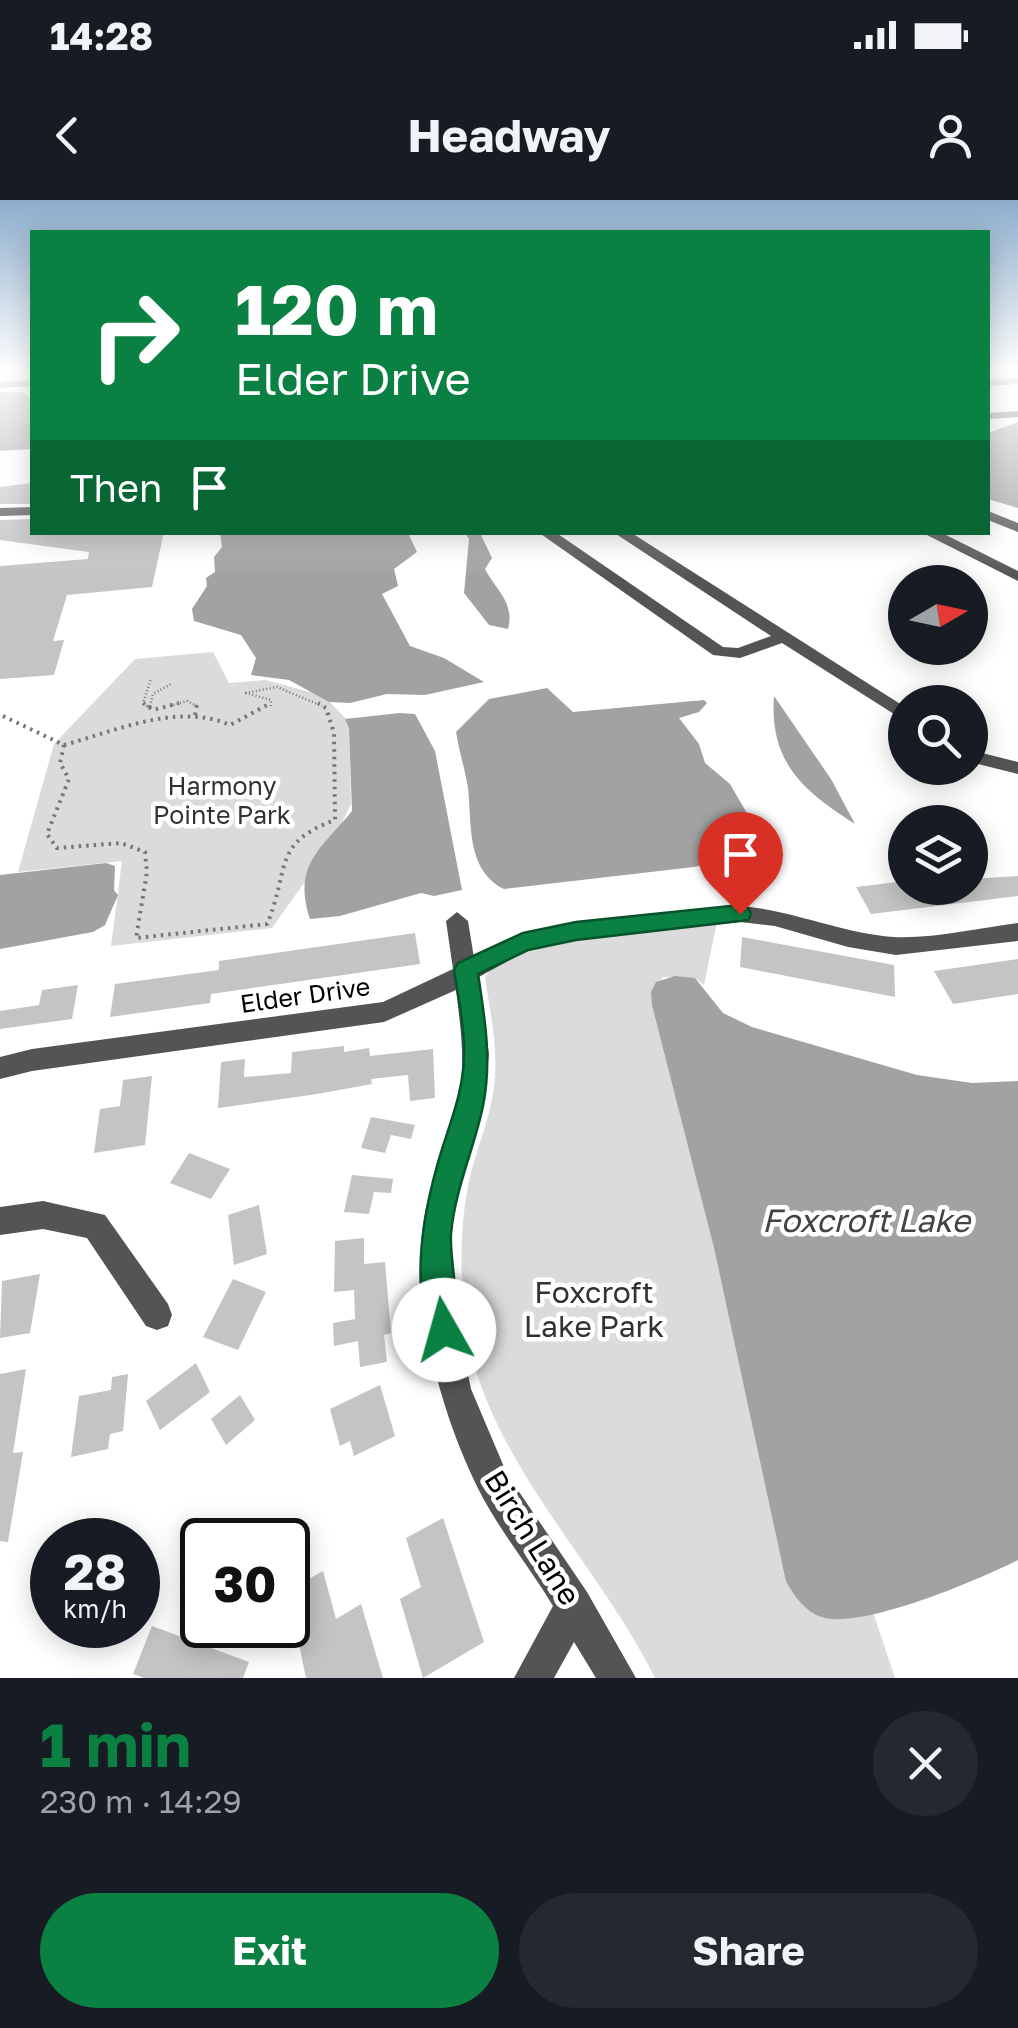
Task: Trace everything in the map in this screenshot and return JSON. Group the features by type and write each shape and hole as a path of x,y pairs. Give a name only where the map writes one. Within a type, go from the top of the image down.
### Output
{"street":[{"path":"0,512 30,511"},
{"path":"990,516 1018,528"},
{"path":"990,528 1018,540"},
{"path":"549,535 720,652 740,653 784,637"},
{"path":"625,535 888,703"},
{"path":"934,535 1018,577"},
{"path":"988,760 1018,768"},
{"name":"Elder Drive","path":"0,1068 32,1060 384,1012 418,999 523,942 576,931 740,914 775,917 848,938 896,946 1018,932"},
{"name":"Birch Lane","path":"456,921 477,1054 470,1107 450,1167 436,1234 438,1301 455,1390 494,1486 574,1605 617,1678"},
{"path":"0,1221 43,1215 95,1225 157,1315"},
{"path":"533,1678 574,1605"}],"path":[{"path":"151,678 142,700 149,708 163,710 187,701 196,702 195,714"},
{"path":"149,708 153,694 170,684"},
{"path":"4,716 64,744 172,716 195,714 230,725 240,723 271,706 270,700 246,694 262,684 312,699 326,708 332,722 335,820 305,828 287,848 280,899 267,924 136,938 147,872 145,852 121,844 58,848 47,834 69,779 60,763 64,744"}],"green space":[{"name":"Harmony Pointe Park","path":"213,652 229,683 266,680 324,696 349,722 351,804 331,845 272,928 111,946 122,861 18,872 54,744 135,659"},
{"name":"Foxcroft Lake Park","path":"717,922 704,985 695,978 663,977 651,992 714,1248 786,1582 794,1595 843,1619 873,1612 895,1678 655,1678 630,1632 512,1452 488,1404 471,1354 463,1301 463,1220 495,1076 485,978 499,964 523,952 555,943"}],"water":[{"path":"0,439 30,439 30,449 0,451"},
{"path":"990,439 1018,439 1018,508 990,500"},
{"path":"220,535 409,535 417,552 394,569 398,586 382,594 410,646 444,658 484,682 425,695 387,694 350,703 329,702 289,680 251,675 256,658 241,635 194,621 192,609 207,586 206,578 215,572 214,557 222,547"},
{"path":"466,535 481,535 492,558 485,569 507,604 508,629 489,625 464,593"},
{"path":"547,688 573,712 704,700 707,703 699,712 679,718 699,744 705,763 730,784 752,822 772,830 774,851 728,854 720,861 694,867 504,889 492,881 473,845 468,788 456,732 489,699"},
{"path":"774,696 831,779 855,824 820,799 793,772 777,739"},
{"path":"415,714 435,751 462,890 434,896 421,893 340,916 310,919 305,900 307,871 320,848 352,811 349,728 345,719"},
{"path":"106,863 115,866 114,890 118,895 105,925 93,932 0,949 0,875"},
{"name":"Foxcroft Lake","path":"675,976 695,978 723,1013 752,1027 917,1075 972,1083 1018,1081 1018,1560 923,1600 844,1619 813,1613 786,1582 714,1248 652,1005 651,992 656,982"}],"building":[{"path":"30,483 30,504 0,504 0,487"},
{"path":"30,519 30,535 163,535 152,587 67,595 53,641 64,640 54,675 0,679 0,566 88,559 89,552 0,540 0,520"},
{"path":"1018,876 1018,896 988,900 988,878"},
{"path":"888,883 888,905 944,905 871,914 856,887"},
{"path":"415,933 420,964 211,994 210,1003 110,1017 115,984 219,970 219,961"},
{"path":"742,937 894,965 895,997 740,967"},
{"path":"1018,959 1018,994 953,1004 934,971"},
{"path":"78,985 72,1019 0,1029 0,1011 39,1005 42,990"},
{"path":"344,1046 344,1052 369,1048 370,1056 433,1049 435,1098 410,1101 408,1075 371,1079 372,1084 317,1094 218,1108 221,1062 245,1059 244,1077 291,1073 292,1052"},
{"path":"152,1076 145,1145 94,1153 100,1109 120,1106 123,1080"},
{"path":"371,1117 415,1125 411,1139 391,1135 385,1153 361,1148"},
{"path":"189,1153 230,1169 211,1199 170,1183"},
{"path":"352,1175 393,1179 391,1193 374,1192 369,1214 344,1212"},
{"path":"259,1205 267,1254 234,1265 228,1215"},
{"path":"364,1238 364,1264 385,1262 391,1333 384,1335 387,1362 360,1367 358,1341 334,1346 333,1323 355,1319 354,1290 334,1292 335,1241"},
{"path":"40,1274 30,1333 0,1338 2,1281"},
{"path":"233,1279 266,1292 238,1350 203,1337"},
{"path":"196,1363 210,1392 160,1430 146,1401"},
{"path":"26,1369 13,1453 23,1452 8,1542 0,1541 0,1374"},
{"path":"128,1374 123,1431 110,1434 108,1449 71,1457 79,1396 111,1390 112,1377"},
{"path":"380,1385 395,1436 354,1456 350,1441 340,1446 330,1409"},
{"path":"240,1395 255,1420 226,1445 211,1419"},
{"path":"443,1518 484,1642 423,1678 400,1599 421,1587 406,1538"},
{"path":"323,1571 336,1619 361,1604 383,1678 306,1678 300,1648 310,1648 310,1578"},
{"path":"160,1629 180,1636 180,1648 211,1648 249,1662 243,1678 144,1678 133,1674 143,1648 160,1648"}],"route":[{"path":"444,1330 438,1301 436,1234 450,1167 470,1107 477,1054 466,970 523,942 576,931 740,914"}]}
